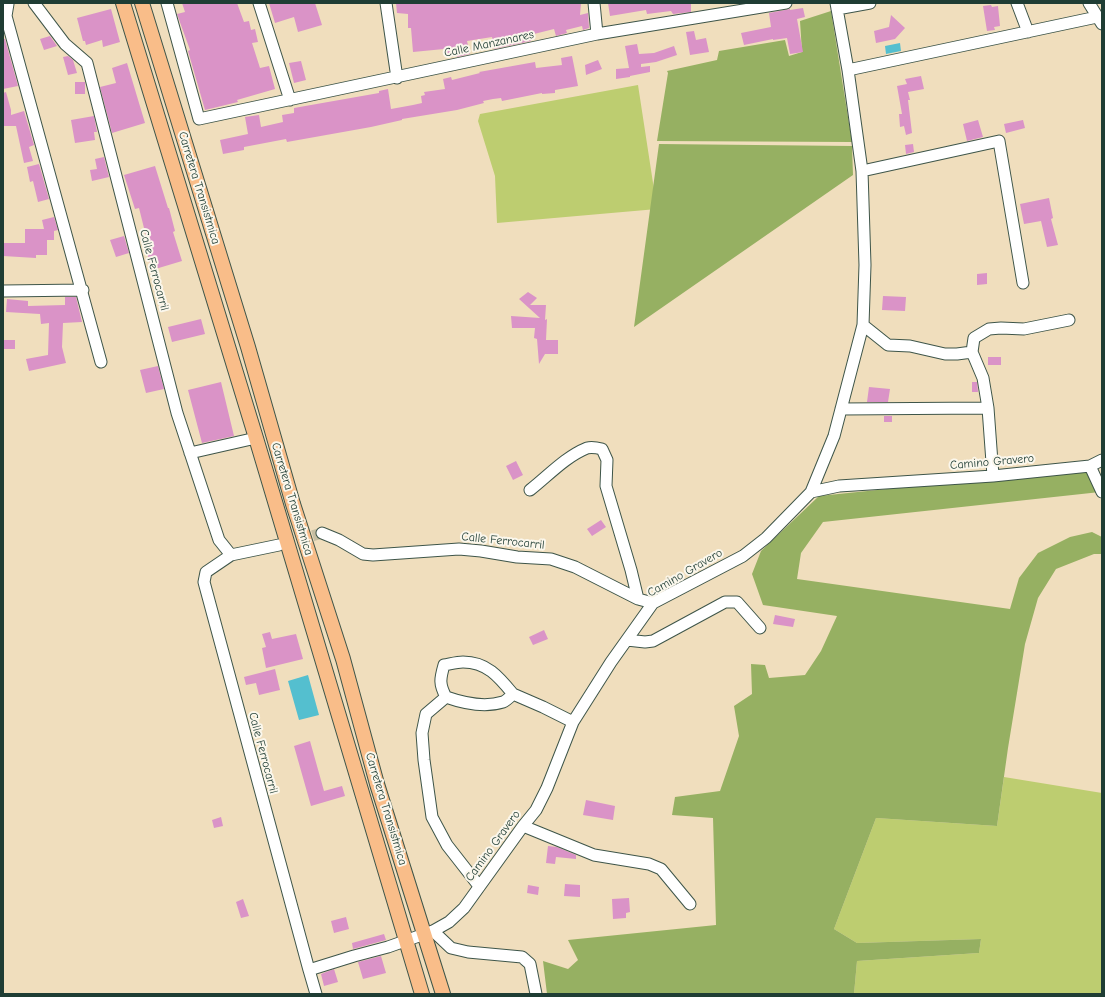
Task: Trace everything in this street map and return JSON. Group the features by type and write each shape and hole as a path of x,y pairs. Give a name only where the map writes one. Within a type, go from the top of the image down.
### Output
{"main road":[{"name":"Carretera Transistmica","path":"122,3 256,438 422,994"},
{"name":"Carretera Transistmica","path":"142,3 248,347 293,504 343,659 377,784 429,933 443,994"},
{"path":"380,851 387,858 390,865 409,924 429,933"},
{"path":"406,941 421,954 436,994"}],"street":[{"name":"Calle Ferrocarril","path":"34,3 64,44 87,63 177,412 219,540 232,555"},
{"name":"Calle Manzanares","path":"167,3 199,119 397,78 597,34 780,4"},
{"path":"259,3 290,100"},
{"path":"386,3 397,78"},
{"path":"594,3 597,34"},
{"path":"811,492 834,436 864,325 865,265 862,171 848,70 836,6 870,3"},
{"path":"1017,3 1028,32"},
{"path":"848,70 1028,32 1100,21 1089,3"},
{"path":"6,10 101,362"},
{"path":"862,171 999,141 1023,283"},
{"path":"3,291 82,290"},
{"path":"993,476 988,408 983,378 972,352 974,338 988,329 1024,329 1069,320"},
{"path":"864,325 888,345 910,346 945,354 972,352"},
{"path":"841,409 988,408"},
{"path":"190,453 256,438"},
{"path":"530,490 559,465 588,448 602,449 607,460 606,486 638,599"},
{"name":"Camino Gravero","path":"309,970 429,933 449,922 464,908 536,810 547,788 573,722 627,640 653,604 743,556 766,538 811,492 839,486 993,476 1090,466 1102,460"},
{"path":"1090,466 1102,492"},
{"name":"Calle Ferrocarril","path":"322,533 339,540 363,554 373,555 459,549 517,557 551,559 575,567 638,599 653,604"},
{"name":"Calle Ferrocarril","path":"279,545 232,555 206,572 204,582 316,994"},
{"path":"627,640 645,642 653,641 725,602 737,602 760,628"},
{"path":"513,694 504,702 485,704 461,702 446,697 441,688 440,678 444,665 463,662 484,666 494,673 513,694 573,722"},
{"path":"446,697 426,714 422,733 424,760 432,817 447,845 479,886"},
{"path":"523,826 594,855 649,864 661,869 690,904"},
{"path":"429,933 451,948 468,952 522,957 530,964 536,994"}],"green space":[{"path":"831,11 852,142 657,141 668,73 667,71 717,60 719,51 785,40 789,56 802,52 800,21"},
{"path":"638,85 657,209 497,223 495,176 478,121 480,114"},
{"path":"659,144 852,146 853,175 634,327"},
{"path":"1090,468 1100,492 823,522 801,553 797,579 1010,609 1019,578 1038,553 1070,537 1092,532 1102,537 1102,554 1094,554 1056,569 1038,598 1025,644 997,826 876,818 834,929 857,943 981,939 979,953 857,961 854,994 547,994 543,961 568,969 578,960 568,940 716,925 713,818 672,815 675,797 720,791 739,736 734,706 752,694 751,664 765,665 769,678 805,675 821,651 837,616 763,605 752,574 761,551 819,496"},
{"path":"1004,777 1102,793 1102,994 854,994 857,961 979,953 981,939 857,943 834,929 876,818 997,826"}],"water":[{"path":"900,43 901,51 886,54 885,46"},
{"path":"308,675 319,715 299,720 288,681"}],"building":[{"path":"182,3 237,3 244,22 249,21 251,30 255,29 258,42 252,43 260,68 269,66 275,89 237,100 238,102 205,110 188,51 190,50 177,14 185,12"},
{"path":"269,3 315,3 322,25 298,32 294,17 275,23"},
{"path":"396,3 581,3 580,15 588,13 589,28 583,30 582,26 566,30 567,33 556,36 554,29 530,35 531,41 494,49 492,37 467,41 470,54 457,57 456,53 445,54 444,49 413,52 411,28 408,28 408,14 397,13"},
{"path":"608,3 691,3 691,12 673,14 671,11 647,14 646,10 610,16"},
{"path":"991,5 992,7 998,6 1000,26 994,27 995,30 987,31 983,6"},
{"path":"803,8 805,17 797,19 803,52 790,54 787,38 773,39 744,45 741,33 771,27 769,13"},
{"path":"111,9 120,42 103,47 102,40 86,45 85,41 83,41 77,18"},
{"path":"891,15 905,28 895,39 876,43 874,31 889,27"},
{"path":"694,31 696,40 706,38 709,52 690,55 686,32"},
{"path":"50,36 57,46 44,50 40,39"},
{"path":"3,39 5,39 18,86 3,89"},
{"path":"637,44 639,54 654,53 674,46 677,55 656,62 641,64 641,67 650,66 650,72 616,79 616,69 629,68 625,46"},
{"path":"68,56 73,60 77,73 68,75 63,57"},
{"path":"572,56 578,86 555,90 555,93 542,93 502,101 501,98 493,99 457,110 402,119 371,127 287,142 286,139 244,147 244,150 223,154 220,140 248,134 245,117 259,115 261,127 283,122 282,115 294,113 294,108 379,93 379,91 388,89 391,109 413,105 422,103 421,96 425,95 424,92 445,89 443,79 451,77 452,80 480,73 479,72 535,62 536,68 562,65 561,58"},
{"path":"598,60 602,69 586,75 585,65"},
{"path":"301,61 306,80 294,83 289,63"},
{"path":"127,63 145,123 112,133 100,87 116,83 112,68"},
{"path":"921,76 924,89 908,92 910,100 908,100 912,133 906,135 904,126 900,127 899,114 902,114 897,86 907,84 905,79"},
{"path":"75,82 85,82 85,94 75,94"},
{"path":"6,92 11,115 24,111 34,145 29,147 33,161 24,163 16,126 3,126 3,93"},
{"path":"94,116 97,132 94,132 95,140 75,143 71,120"},
{"path":"978,120 983,137 967,141 963,124"},
{"path":"1023,120 1025,128 1006,133 1004,124"},
{"path":"913,144 914,152 906,154 905,145"},
{"path":"104,157 109,177 92,181 90,170 97,169 95,159"},
{"path":"39,164 49,199 38,202 33,181 30,182 27,167"},
{"path":"155,166 169,208 175,231 173,232 182,261 152,270 147,253 150,252 139,208 135,209 124,175"},
{"path":"1049,198 1053,218 1051,219 1058,245 1047,247 1041,221 1024,224 1020,204"},
{"path":"54,217 58,230 54,231 54,240 47,240 47,255 36,255 36,258 3,256 3,243 25,243 25,229 44,229 42,220"},
{"path":"124,236 129,253 116,257 110,240"},
{"path":"987,273 987,284 977,285 977,274"},
{"path":"528,292 537,298 530,305 546,305 546,340 558,340 558,354 545,354 539,364 537,339 534,338 535,328 512,328 511,316 540,318 519,299"},
{"path":"883,296 906,297 905,311 882,310"},
{"path":"65,297 76,297 82,322 63,323 62,347 66,363 29,371 26,359 48,355 49,323 41,324 40,314 6,312 7,299 28,301 28,306 65,305"},
{"path":"201,319 205,334 172,342 168,327"},
{"path":"4,340 15,340 15,349 4,349"},
{"path":"988,357 1001,357 1001,365 988,365"},
{"path":"158,366 164,389 146,393 140,370"},
{"path":"221,382 234,436 202,443 188,390"},
{"path":"972,382 977,382 978,392 972,392"},
{"path":"869,387 890,389 888,402 867,402"},
{"path":"884,416 892,416 892,422 884,422"},
{"path":"516,461 523,475 513,480 506,466"},
{"path":"601,520 606,527 592,536 587,529"},
{"path":"775,615 795,619 793,627 773,624"},
{"path":"544,630 548,639 533,645 529,637"},
{"path":"270,632 272,639 296,634 303,659 266,668 262,648 266,647 262,634"},
{"path":"275,669 280,690 259,695 256,683 246,685 244,677"},
{"path":"310,741 324,791 342,786 345,796 311,806 294,746"},
{"path":"586,800 615,806 613,820 583,815"},
{"path":"221,817 223,826 214,828 212,820"},
{"path":"548,846 557,847 576,855 576,859 556,857 555,864 546,863"},
{"path":"565,884 580,885 580,897 564,896"},
{"path":"528,885 539,887 538,895 527,893"},
{"path":"629,898 630,912 626,913 626,918 613,919 612,899"},
{"path":"243,899 249,916 241,918 236,902"},
{"path":"346,917 349,929 334,933 331,921"},
{"path":"384,934 386,940 353,949 352,943"},
{"path":"381,956 386,973 363,979 358,962"},
{"path":"334,969 338,982 324,986 321,974"}],"tunnel":[{"path":"281,545 322,533"}]}
